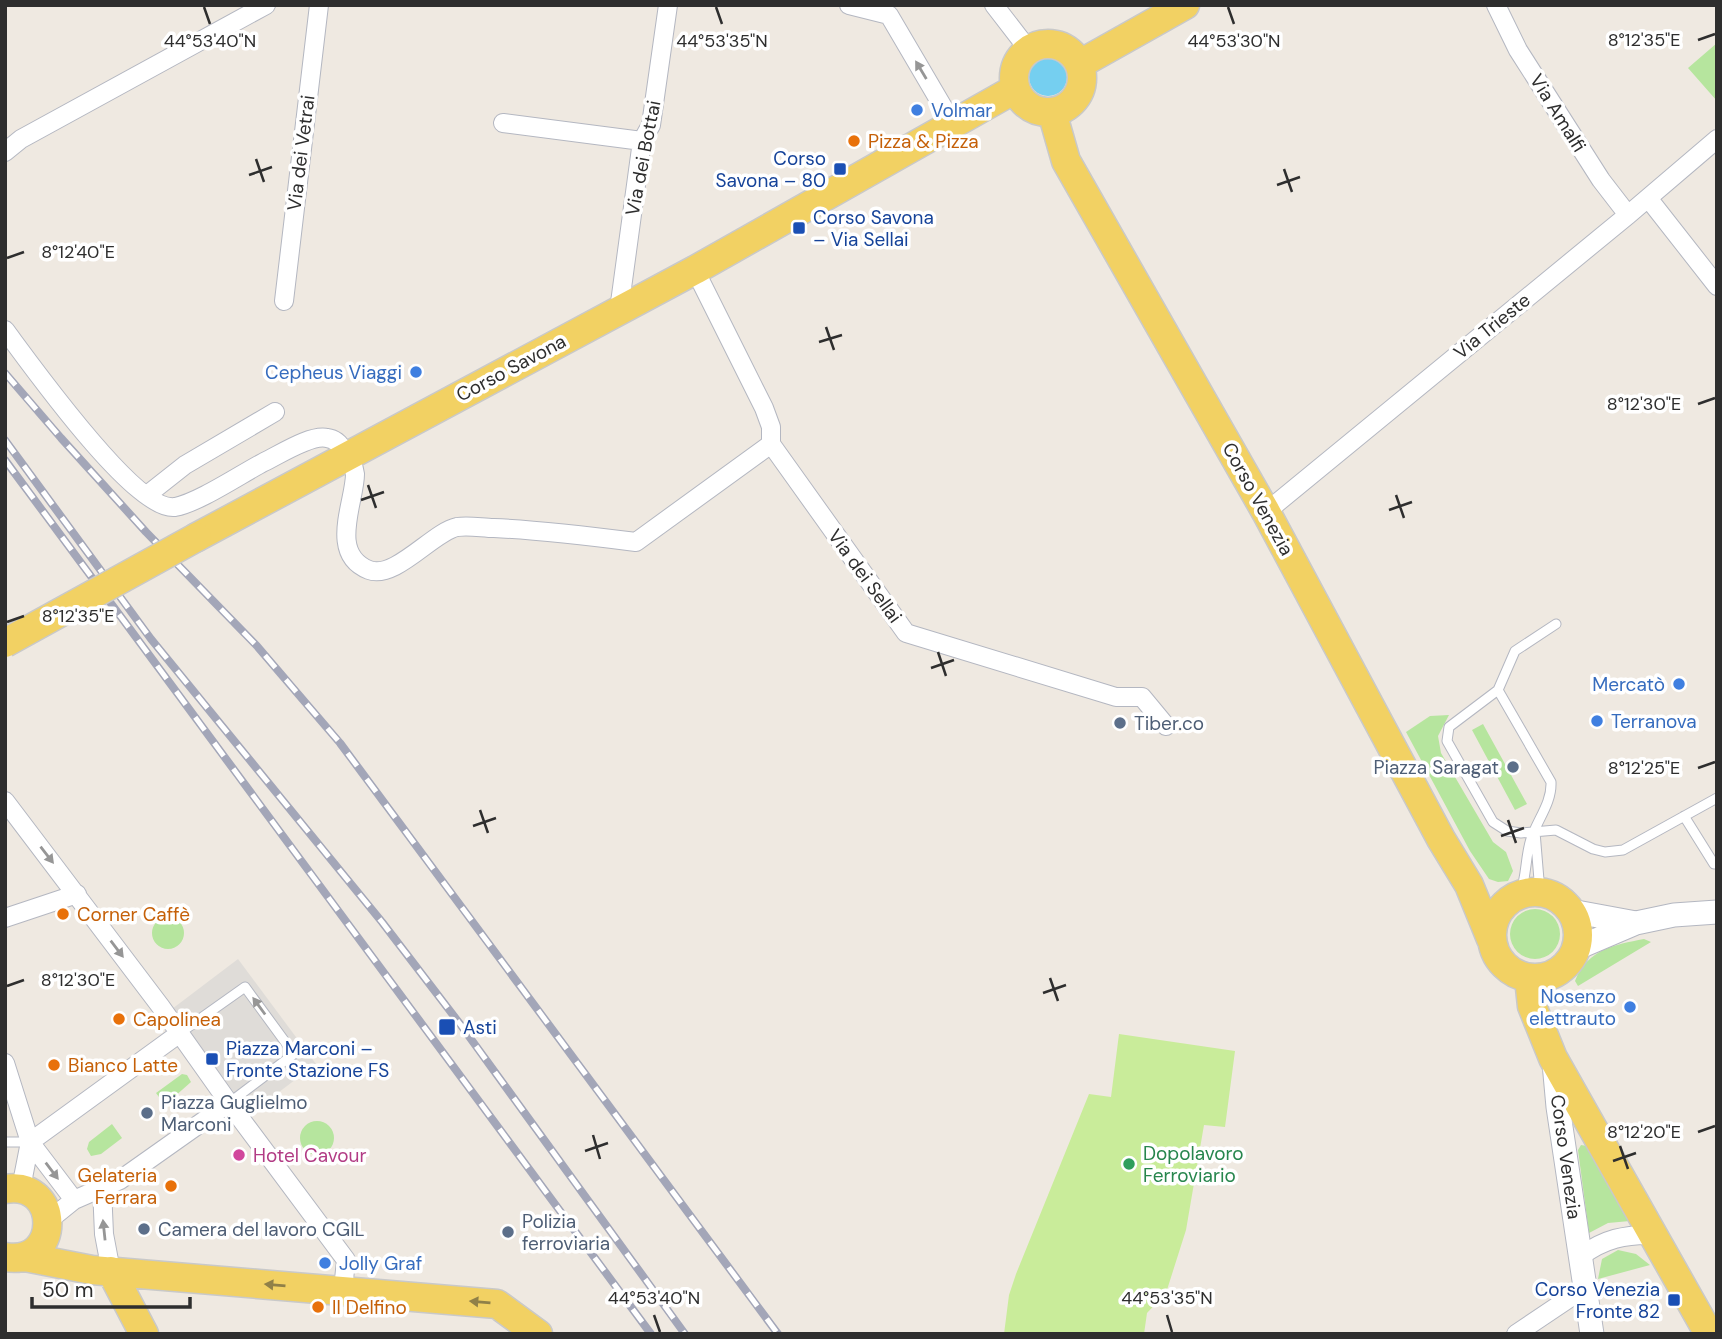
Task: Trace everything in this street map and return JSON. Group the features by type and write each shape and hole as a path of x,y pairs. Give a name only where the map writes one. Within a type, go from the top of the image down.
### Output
{"main road":[{"path":"1080,64 1185,5"},
{"path":"1037,44 1057,44 1074,55 1080,64 1082,75 1077,95 1071,104 1052,112 1029,107 1015,89 1015,67 1020,57 1037,44"},
{"name":"Corso Savona","path":"5,643 695,270 1015,89"},
{"name":"Corso Venezia","path":"1052,112 1066,161 1266,512 1441,839 1469,885 1491,939"},
{"path":"1469,885 1489,895 1552,895 1571,911 1578,934 1575,949 1568,962 1557,972 1543,978 1514,974 1503,965 1495,953 1491,939 1498,911 1523,896"},
{"name":"Corso Venezia","path":"1528,978 1532,1006 1553,1058 1709,1334"},
{"path":"11,1259 35,1251 48,1226 46,1210 40,1200 31,1193 13,1189"},
{"path":"48,1226 102,1271 144,1334"},
{"path":"11,1259 102,1271 497,1304 538,1334"}],"street":[{"path":"5,152 22,139 266,5"},
{"name":"Via dei Vetrai","path":"284,301 319,5"},
{"name":"Via dei Bottai","path":"619,310 642,141 652,125 668,5"},
{"path":"849,5 889,10 953,124"},
{"path":"994,5 1028,49"},
{"name":"Via Amalfi","path":"1496,5 1518,50 1601,180 1628,215"},
{"path":"503,123 642,141"},
{"name":"Via Trieste","path":"1266,512 1717,139"},
{"path":"1648,198 1717,286"},
{"name":"Via dei Sellai","path":"695,270 764,408 771,428 771,444 906,633 1116,697 1142,697 1166,726"},
{"path":"5,330 79,428 117,470 147,495 169,507 176,507 209,493 303,442 326,437 339,443 355,472 346,538 357,562 369,570 387,569 456,527 537,530 636,542 771,444"},
{"path":"147,495 185,466 275,412"},
{"path":"5,801 180,1033 346,1260 343,1290"},
{"path":"5,918 76,894"},
{"path":"1571,911 1636,923"},
{"path":"1575,949 1636,923 1674,915 1717,912"},
{"path":"13,1189 30,1142 180,1033"},
{"name":"Corso Venezia","path":"1553,1058 1592,1334"},
{"path":"5,1063 30,1142 74,1200"},
{"path":"48,1226 74,1200 120,1180 229,1103"},
{"path":"102,1188 102,1271"},
{"name":"Corso Venezia","path":"1581,1256 1597,1244 1613,1238 1635,1234 1654,1235"},
{"path":"1516,1334 1586,1287"}],"lane":[{"path":"1556,624 1515,651 1498,690 1449,727 1447,741 1493,822 1507,831 1556,830 1593,849 1616,852 1717,798"},
{"path":"1498,690 1551,782 1551,792 1531,839 1523,896"},
{"path":"1684,816 1714,864 1717,864"},
{"path":"1523,896 1535,832"},
{"path":"180,1033 245,987 294,1054 229,1103"},
{"path":"5,1142 30,1142"}],"green space":[{"path":"1717,43 1717,101 1688,68"},
{"path":"1449,715 1438,736 1441,753 1493,842 1506,852 1513,871 1508,881 1489,879 1470,851 1406,732 1430,716"},
{"path":"1483,724 1527,804 1515,810 1472,730"},
{"path":"1535,909 1553,916 1560,934 1553,952 1535,959 1517,952 1510,934 1517,916"},
{"path":"168,917 180,921 184,933 180,945 168,949 156,945 152,933 156,921"},
{"path":"1644,939 1651,942 1578,986 1575,981 1580,970 1595,955 1612,946"},
{"name":"Dopolavoro Ferroviario","path":"1119,1034 1235,1051 1225,1127 1204,1125 1186,1230 1166,1293 1147,1313 1144,1334 1004,1334 1009,1295 1016,1274 1089,1094 1111,1097"},
{"path":"182,1074 187,1075 191,1082 165,1105 156,1093"},
{"path":"317,1121 329,1126 334,1138 329,1150 317,1155 305,1150 300,1138 305,1126"},
{"path":"112,1124 122,1138 101,1154 91,1156 87,1149 89,1142"},
{"path":"1581,1145 1587,1146 1630,1221 1608,1223 1589,1233 1578,1150"},
{"path":"1618,1250 1636,1254 1650,1265 1598,1279 1602,1259"}],"shaded area":[{"name":"Piazza Guglielmo Marconi","path":"238,959 316,1064 250,1114 172,1009"}],"water":[{"path":"1048,58 1061,64 1067,77 1061,90 1048,96 1035,90 1029,77 1035,64"}],"railway":[{"path":"5,373 146,532 257,646 340,743 778,1334"},
{"path":"5,440 151,639 382,922 460,1024 685,1334"},
{"path":"5,460 651,1334"}],"place":[{"name":"Volmar","path":"917,110"},
{"name":"Pizza & Pizza","path":"854,141"},
{"name":"Corso Savona – 80","path":"840,169"},
{"name":"Corso Savona – Via Sellai","path":"799,228"},
{"name":"Cepheus Viaggi","path":"416,372"},
{"name":"Mercatò","path":"1679,684"},
{"name":"Terranova","path":"1597,721"},
{"name":"Tiber.co","path":"1120,723"},
{"name":"Piazza Saragat","path":"1513,767"},
{"name":"Corner Caffè","path":"63,914"},
{"name":"Nosenzo elettrauto","path":"1630,1007"},
{"name":"Capolinea","path":"119,1019"},
{"name":"Asti","path":"447,1027"},
{"name":"Piazza Marconi – Fronte Stazione FS","path":"212,1059"},
{"name":"Bianco Latte","path":"54,1065"},
{"name":"Piazza Guglielmo Marconi","path":"147,1113"},
{"name":"Hotel Cavour","path":"239,1155"},
{"name":"Dopolavoro Ferroviario","path":"1129,1164"},
{"name":"Gelateria Ferrara","path":"171,1186"},
{"name":"Camera del lavoro CGIL","path":"144,1229"},
{"name":"Polizia ferroviaria","path":"508,1232"},
{"name":"Jolly Graf","path":"325,1263"},
{"name":"Corso Venezia Fronte 82","path":"1674,1300"},
{"name":"Il Delfino","path":"318,1307"}]}
